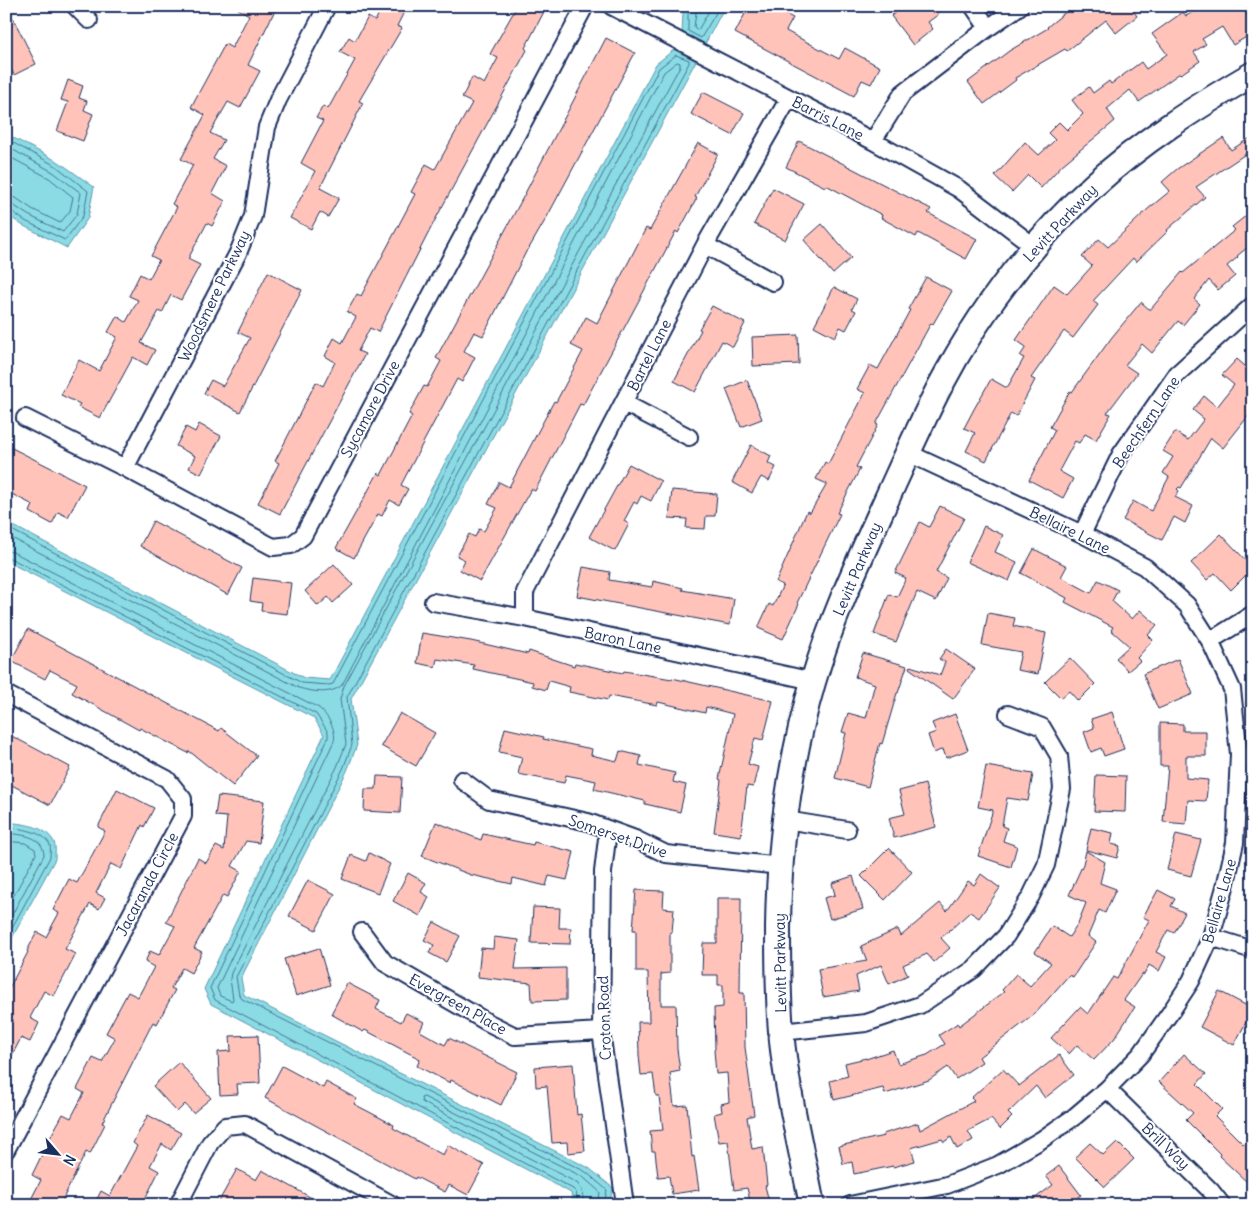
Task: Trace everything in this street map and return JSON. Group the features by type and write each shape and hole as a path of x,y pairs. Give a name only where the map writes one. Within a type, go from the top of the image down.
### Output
{"street":[{"path":"75,6 89,20"},
{"name":"Woodsmere Parkway","path":"126,468 238,253 253,216 267,127 278,100 327,6"},
{"name":"Sycamore Drive","path":"26,418 126,468 274,547 291,546 303,536 585,6"},
{"name":"Barris Lane","path":"611,6 873,142 959,189 1035,247"},
{"path":"973,6 988,28"},
{"path":"873,142 903,94 988,28 1020,6"},
{"name":"Levitt Parkway","path":"812,1205 792,1106 781,1032 778,928 781,866 798,744 813,681 843,600 940,386 960,351 997,295 1035,247 1092,187 1169,125 1212,97 1253,74"},
{"name":"Bartel Lane","path":"525,618 525,592 705,245 789,98"},
{"path":"705,245 773,282"},
{"name":"Beechfern Lane","path":"1082,534 1121,454 1177,374 1253,305"},
{"path":"624,404 689,437"},
{"name":"Bellaire Lane","path":"850,1205 947,1185 998,1166 1041,1140 1074,1116 1107,1089 1141,1054 1191,981 1211,937 1225,887 1234,843 1246,754 1232,689 1210,641 1186,605 1145,567 1082,534 908,453"},
{"name":"Baron Lane","path":"433,602 525,618 813,681"},
{"path":"1210,641 1253,614"},
{"name":"Jacaranda Circle","path":"6,694 167,779 183,799 183,816 6,1150"},
{"path":"781,1032 866,1022 920,1005 974,969 1006,936 1032,896 1046,865 1062,789 1058,756 1042,727 1008,714"},
{"name":"Somerset Drive","path":"462,780 489,800 588,822 635,839 666,854 781,866"},
{"path":"786,820 847,830"},
{"name":"Croton Road","path":"608,830 603,872 601,1031 624,1205"},
{"name":"Evergreen Place","path":"362,932 385,963 486,1022 515,1036 601,1031"},
{"path":"1211,937 1253,950"},
{"name":"Brill Way","path":"1107,1089 1212,1191 1222,1205"},
{"path":"178,1205 210,1143 225,1126 245,1124 393,1205"}],"water":[{"path":"687,6 725,6 704,46 682,35 683,13"},
{"path":"676,48 697,59 351,699 357,745 347,771 241,978 244,995 589,1168 613,1188 609,1205 573,1205 571,1193 211,1004 204,989 324,735 314,718 6,561 6,522 304,678 330,680 656,64"},
{"path":"6,134 59,162 94,187 88,218 67,248 22,225 6,214"},
{"path":"6,822 33,826 45,832 54,842 55,859 6,949"}],"building":[{"path":"7,6 36,64 14,75 6,59"},
{"path":"233,6 277,6 248,65 260,71 240,108 228,102 210,133 224,140 213,159 226,166 212,193 225,201 212,226 207,223 188,259 200,265 181,300 171,295 162,313 159,311 141,343 155,350 147,365 133,357 100,418 78,407 80,404 61,395 79,360 99,371 117,337 108,332 117,316 126,322 138,300 129,296 140,274 149,279 159,260 151,256 177,207 172,204 193,165 181,159 205,115 191,107 225,44 232,48 249,15"},
{"path":"383,6 392,6 404,12 397,26 402,28 359,101 363,103 320,188 339,198 328,217 320,212 311,229 290,218 315,171 301,163 323,121 316,118 323,106 328,109 355,60 340,52 349,37 355,41 368,17 375,21"},
{"path":"517,6 547,6 525,48 527,50 434,222 378,332 370,328 358,351 365,354 280,514 258,503 279,463 275,461 316,382 323,386 335,362 325,356 334,338 342,343 356,317 347,312 357,294 361,296 415,194 411,192 426,164 435,169 472,103 462,98 472,77 484,84 498,58 490,54"},
{"path":"749,6 769,6 793,18 786,31 839,59 845,48 880,67 871,84 862,80 854,96 735,33"},
{"path":"903,6 933,6 939,14 928,22 933,29 913,45 891,16"},
{"path":"1073,6 1130,6 1137,16 1116,33 1106,20 1067,51 1065,49 1015,78 1016,80 984,104 968,82 1009,51 1048,28"},
{"path":"1203,6 1242,6 1253,25 1253,33 1233,45 1222,27 1202,39 1206,44 1194,52 1200,61 1139,102 1130,90 1107,109 1115,121 1062,165 1041,188 1028,175 1012,192 995,176 1025,142 1039,155 1055,140 1048,133 1059,122 1067,130 1083,114 1072,100 1089,87 1093,93 1109,81 1111,84 1141,62 1146,69 1167,54 1152,34 1183,12 1186,16"},
{"path":"606,38 635,53 547,217 527,250 483,336 474,332 464,351 475,357 462,382 457,379 401,485 408,489 399,505 390,500 382,516 378,514 354,558 336,548 378,473 381,475 412,416 409,414 424,386 427,387 441,361 436,358"},
{"path":"68,80 83,86 79,98 87,101 84,110 93,114 83,141 57,131 68,102 61,100"},
{"path":"703,92 744,113 732,135 691,114"},
{"path":"1253,136 1253,149 1196,187 1205,197 1167,230 1136,262 1133,258 1093,301 1098,305 1073,338 1064,331 1031,378 1035,380 1016,416 1011,413 986,461 966,451 975,433 964,428 974,409 991,379 1007,388 1024,358 1020,356 1026,347 1016,340 1054,285 1067,294 1092,266 1082,257 1099,239 1108,247 1170,191 1162,182 1177,169 1223,138 1231,150"},
{"path":"799,141 931,209 928,213 977,239 966,259 918,233 916,237 881,218 882,215 826,185 825,187 786,167"},
{"path":"698,143 718,154 695,197 697,198 678,233 676,231 583,405 580,404 535,491 531,489 480,581 460,570 465,560 457,556 469,534 475,537 479,529 484,531 497,508 488,504 499,482 509,487 554,401 556,402 583,351 571,345 586,317 597,323 646,228 650,230"},
{"path":"773,188 804,204 785,240 754,224"},
{"path":"1253,210 1253,243 1227,266 1235,276 1218,290 1209,280 1194,299 1200,304 1183,325 1178,321 1152,353 1142,344 1125,365 1137,373 1107,413 1111,414 1096,440 1085,434 1079,443 1075,441 1059,471 1073,479 1063,498 1029,480 1055,430 1050,427 1070,391 1072,392 1112,337 1141,302 1150,310 1182,272 1235,230 1232,227"},
{"path":"822,224 851,258 833,274 804,240"},
{"path":"268,272 302,290 240,412 204,393 211,380 223,386 250,338 238,332"},
{"path":"926,277 952,291 933,324 931,323 876,424 878,425 856,467 860,469 837,513 840,514 797,603 799,604 783,639 758,628 769,604 773,606 783,585 776,582 807,511 810,513 827,484 816,479 825,462 828,464 865,393 857,389 870,365 878,369"},
{"path":"834,287 857,299 852,309 856,311 846,330 840,327 835,337 814,326"},
{"path":"712,306 745,323 733,347 722,341 695,392 674,381"},
{"path":"798,335 799,364 753,366 752,337"},
{"path":"1237,359 1253,373 1253,410 1223,448 1211,438 1181,488 1177,489 1179,491 1175,497 1193,506 1185,523 1174,517 1162,540 1123,520 1133,501 1151,511 1169,477 1163,473 1173,457 1163,451 1175,432 1188,440 1204,419 1193,410 1204,396 1217,407 1234,385 1222,375"},
{"path":"747,380 762,419 741,427 726,389"},
{"path":"199,424 221,436 201,474 189,468 195,456 176,446 186,427 195,432"},
{"path":"6,445 85,485 68,517 58,512 52,524 30,512 33,505 6,491"},
{"path":"751,445 771,456 768,463 776,467 769,481 761,477 752,493 732,482"},
{"path":"629,464 661,481 651,501 641,496 637,504 634,502 624,521 629,524 615,551 589,537"},
{"path":"672,490 717,494 715,516 706,516 705,529 686,528 687,519 669,518"},
{"path":"940,506 964,518 936,572 947,578 936,601 917,592 896,642 874,634 889,594 897,597 906,578 895,573 920,522 929,527"},
{"path":"153,521 242,568 228,595 140,546"},
{"path":"984,526 1003,535 995,552 1017,562 1009,581 967,562"},
{"path":"1221,534 1253,568 1231,590 1215,573 1207,580 1191,563"},
{"path":"1034,549 1067,566 1061,577 1091,593 1098,580 1118,590 1112,601 1132,619 1140,610 1157,625 1148,635 1153,640 1137,658 1140,661 1128,671 1116,658 1129,646 1111,630 1113,627 1065,602 1067,598 1021,573"},
{"path":"334,564 353,585 333,603 328,597 318,606 305,591"},
{"path":"583,567 610,572 609,580 652,587 653,581 683,588 682,590 734,599 730,625 577,596"},
{"path":"253,578 291,583 287,614 261,611 262,603 250,601"},
{"path":"988,613 1015,618 1013,626 1046,633 1038,674 1017,670 1021,652 982,645"},
{"path":"28,629 219,731 221,728 257,756 233,786 189,751 188,753 140,728 139,730 72,693 77,684 50,670 45,679 11,661"},
{"path":"422,633 471,641 528,654 529,651 574,666 575,663 623,673 624,671 672,678 773,701 763,740 755,738 748,764 758,767 753,787 747,786 741,836 714,832 721,780 719,779 733,714 706,707 705,713 658,702 657,705 609,696 608,700 569,692 570,687 549,681 546,690 532,686 533,682 473,669 474,665 437,659 435,667 417,663"},
{"path":"946,649 975,669 953,699 909,668 910,666 940,675 945,662 939,659"},
{"path":"863,653 907,666 882,744 880,743 868,787 835,778 846,733 842,732 848,713 866,718 875,684 855,677"},
{"path":"1070,658 1095,684 1078,701 1069,691 1061,698 1045,682"},
{"path":"1178,659 1193,694 1158,709 1143,674"},
{"path":"1112,712 1124,749 1104,756 1101,748 1091,752 1084,732 1094,728 1091,719"},
{"path":"400,713 435,733 416,766 381,746"},
{"path":"955,714 968,750 946,758 943,749 934,753 928,735 936,732 932,723"},
{"path":"1160,723 1183,724 1183,731 1206,731 1206,756 1186,756 1186,778 1208,780 1206,801 1188,800 1186,824 1163,822 1168,766 1160,766"},
{"path":"505,728 544,737 543,739 592,749 591,755 617,761 620,751 641,756 639,765 675,773 673,782 686,785 680,812 645,804 645,801 594,789 596,781 566,775 564,783 518,774 522,757 499,752"},
{"path":"6,733 70,767 50,805 6,782"},
{"path":"986,766 1033,774 1028,801 1007,798 1002,826 1007,828 1003,841 1017,846 1011,867 978,856 993,810 978,807"},
{"path":"1096,775 1126,776 1125,812 1094,811"},
{"path":"377,776 402,777 400,813 364,811 365,789 376,789"},
{"path":"925,784 936,827 894,838 889,818 905,814 899,791"},
{"path":"117,789 154,808 144,827 142,825 121,869 111,864 96,893 105,898 99,909 90,904 65,949 76,954 54,996 44,991 30,1018 39,1023 30,1042 21,1038 6,1067 6,994 37,932 46,937 59,913 53,910 69,879 77,883 105,831 98,827"},
{"path":"218,796 264,801 259,843 246,841 232,866 241,871 227,897 223,895 194,948 202,952 191,973 182,968 171,988 175,990 157,1024 153,1022 102,1123 105,1124 90,1154 86,1152 60,1205 28,1205 41,1180 32,1175 52,1134 63,1114 71,1118 84,1093 77,1089 93,1058 102,1062 115,1038 106,1033 128,992 138,997 154,967 145,962 150,951 159,955 175,926 166,922 198,858 206,863 216,846 224,850 227,817 215,816"},
{"path":"436,822 481,840 483,834 533,845 534,842 574,852 567,880 549,876 546,886 513,878 512,884 471,875 422,856"},
{"path":"1091,828 1113,833 1111,844 1120,846 1117,858 1086,850"},
{"path":"1176,834 1201,840 1191,876 1167,870"},
{"path":"889,848 912,872 885,900 861,876"},
{"path":"1086,851 1105,862 1100,883 1116,889 1105,913 1099,910 1088,936 1096,942 1073,977 1069,975 1035,1014 979,1057 982,1062 956,1079 948,1067 929,1080 885,1094 883,1088 834,1100 830,1081 848,1076 845,1063 866,1059 893,1050 898,1064 927,1055 945,1044 939,1035 958,1023 959,1026 1004,992 1002,990 1016,974 1030,986 1051,963 1035,952 1052,926 1069,937 1078,923 1086,903 1069,895 1083,864"},
{"path":"369,853 390,864 378,893 342,879 351,855 366,861"},
{"path":"408,873 426,883 421,892 429,897 420,916 393,901"},
{"path":"981,874 1000,888 979,918 970,912 941,938 950,948 934,962 927,954 903,965 908,975 889,984 881,965 856,976 859,991 823,997 818,969 867,961 861,946 898,929 901,936 940,903 947,911 968,881 974,885"},
{"path":"853,876 863,909 830,919 824,898 835,895 832,883"},
{"path":"308,880 335,894 316,930 289,916"},
{"path":"636,890 664,891 663,908 674,909 672,932 670,932 670,973 661,974 661,1005 676,1005 677,1049 680,1071 670,1073 674,1106 687,1105 692,1157 694,1156 699,1190 672,1194 669,1176 658,1177 655,1151 652,1151 650,1131 663,1130 659,1096 656,1096 653,1074 641,1075 638,1022 649,1022 648,972 636,972 636,930 633,930"},
{"path":"1158,890 1175,899 1171,906 1185,913 1174,933 1168,930 1156,952 1166,957 1159,971 1149,965 1144,975 1142,974 1124,1000 1135,1007 1114,1039 1094,1060 1077,1045 1069,1054 1051,1038 1080,1007 1088,1014 1113,977 1117,979 1149,920 1143,917"},
{"path":"717,898 741,898 740,993 744,993 745,1047 754,1115 747,1117 752,1149 763,1147 767,1185 765,1186 770,1205 751,1205 747,1188 734,1190 728,1141 719,1142 714,1114 722,1112 721,1104 729,1102 727,1073 716,1074 714,1050 714,1008 723,1007 723,985 718,985 718,975 702,975 703,943 717,943"},
{"path":"533,907 560,908 559,928 571,928 570,944 531,943"},
{"path":"434,922 460,936 446,962 429,953 434,945 424,940"},
{"path":"494,937 519,940 515,969 566,968 566,1000 532,1001 531,983 478,977 481,948 493,949"},
{"path":"319,948 330,985 296,996 284,959"},
{"path":"347,983 380,1000 376,1009 401,1022 406,1013 424,1022 420,1031 445,1045 449,1038 517,1072 501,1105 451,1080 450,1083 417,1066 420,1059 365,1030 363,1032 331,1014"},
{"path":"1219,991 1253,1009 1234,1045 1200,1027"},
{"path":"258,1035 260,1083 237,1084 238,1094 220,1095 218,1052 231,1051 230,1036"},
{"path":"1184,1054 1206,1074 1197,1084 1222,1109 1215,1116 1243,1144 1253,1134 1253,1176 1247,1182 1219,1156 1220,1154 1186,1120 1193,1113 1159,1082"},
{"path":"1059,1055 1074,1075 1045,1098 1036,1086 1008,1113 1012,1117 1000,1129 991,1119 968,1131 973,1140 957,1149 951,1137 944,1142 942,1139 911,1148 915,1161 893,1167 854,1174 852,1162 843,1164 839,1146 884,1136 883,1134 918,1123 920,1130 974,1101 971,1098 1003,1069 1019,1086"},
{"path":"179,1062 211,1098 193,1113 185,1104 177,1112 153,1086"},
{"path":"573,1064 577,1115 581,1114 585,1151 568,1153 567,1142 552,1143 547,1086 536,1087 535,1067"},
{"path":"282,1066 323,1088 326,1082 357,1099 354,1104 394,1125 393,1128 443,1155 448,1145 484,1165 468,1195 449,1185 445,1192 416,1177 415,1179 265,1098"},
{"path":"148,1115 181,1133 171,1150 162,1144 150,1166 159,1171 142,1205 94,1205 101,1191 110,1196 137,1146 133,1143"},
{"path":"1117,1142 1134,1159 1105,1187 1075,1157 1090,1143 1103,1155"},
{"path":"1059,1166 1081,1195 1069,1205 1026,1205 1053,1185 1046,1176"},
{"path":"237,1169 256,1180 262,1170 324,1205 227,1205 219,1201"}]}
